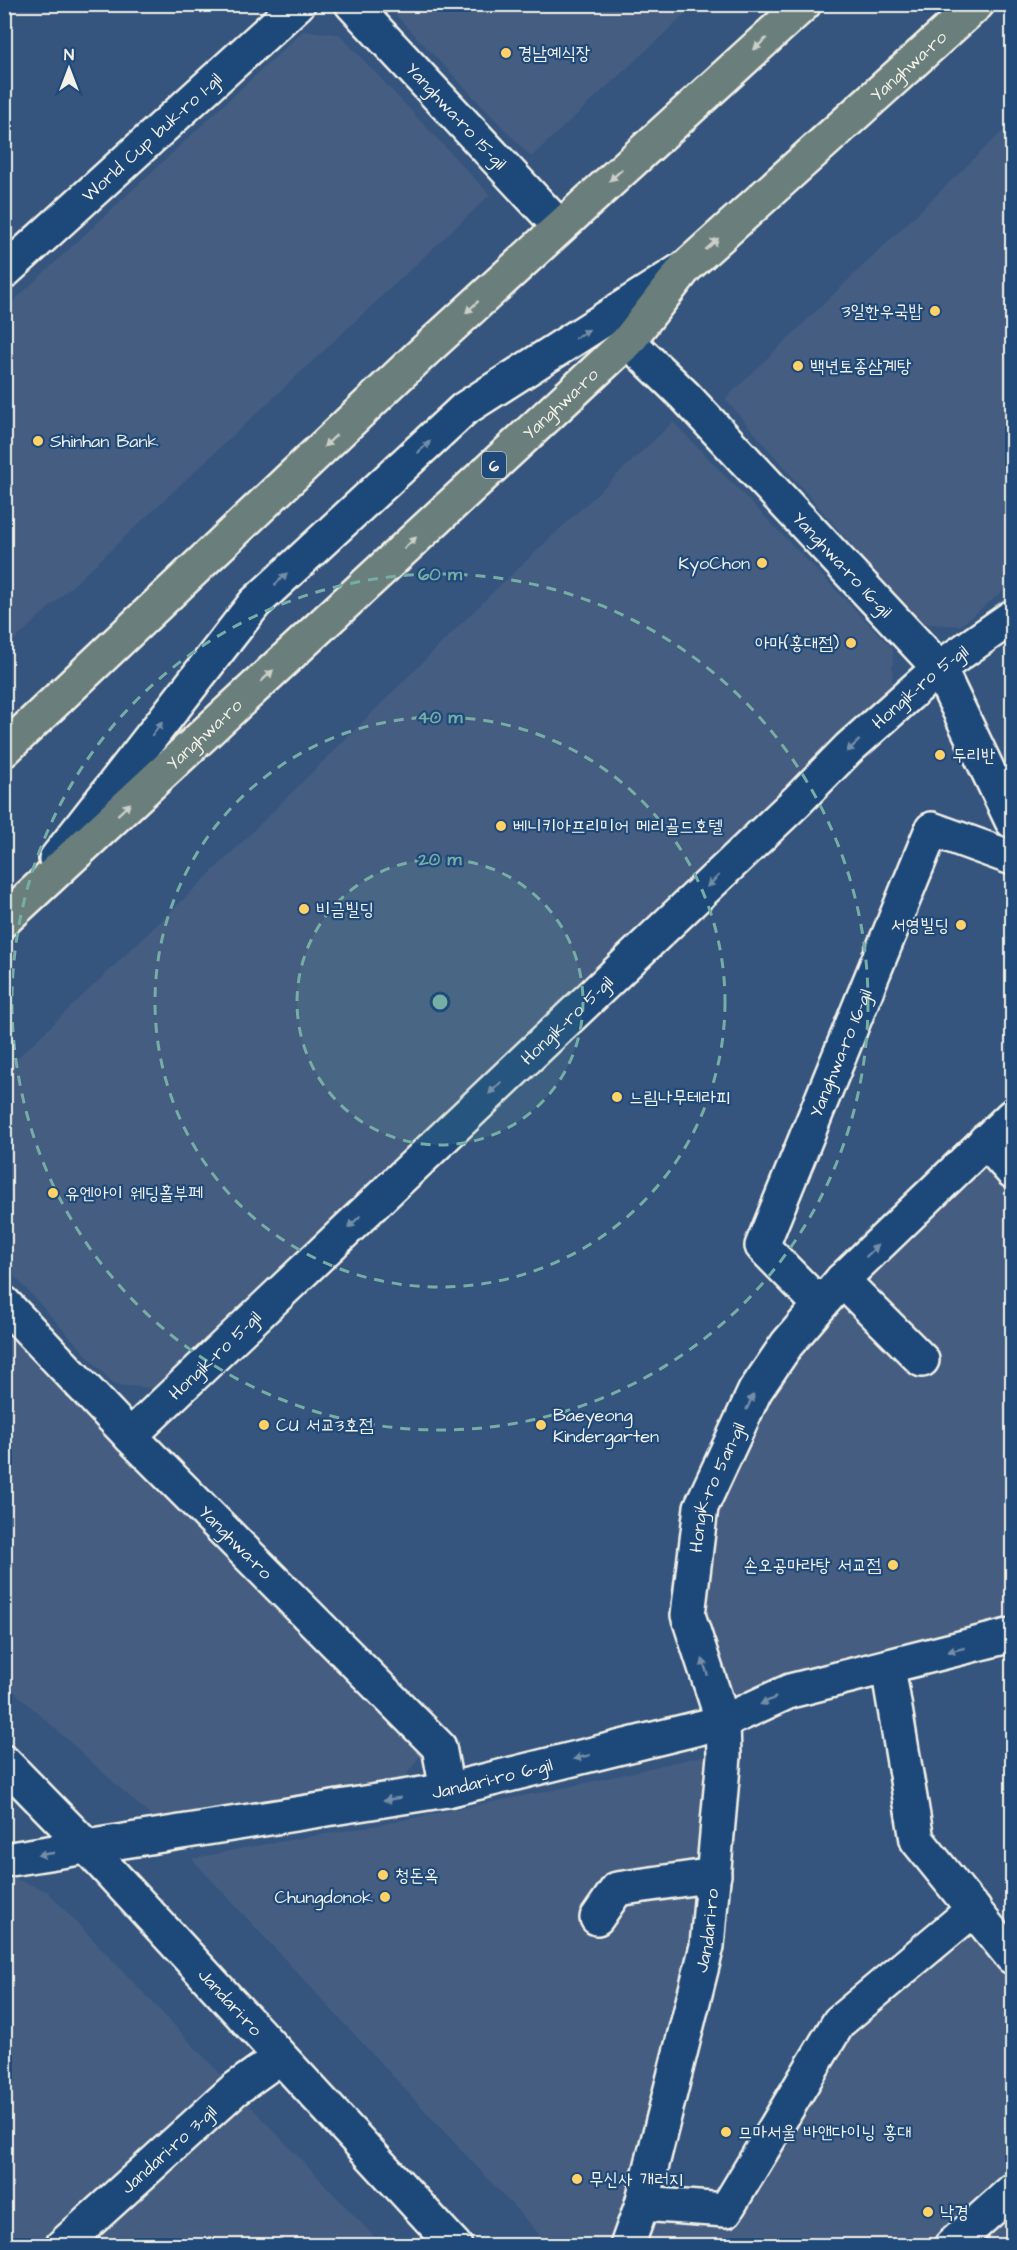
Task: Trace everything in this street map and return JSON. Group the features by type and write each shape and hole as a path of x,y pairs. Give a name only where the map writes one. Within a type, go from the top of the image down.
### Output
{"main road":[{"path":"4,750 559,226 804,4"},
{"name":"Yanghwa-ro","path":"11,914 628,341 685,268 976,4"}],"street":[{"name":"World Cup buk-ro 1-gil","path":"4,272 298,4"},
{"name":"Yanghwa-ro 15-gil","path":"352,4 559,226"},
{"path":"11,914 255,603 464,409 685,268"},
{"name":"Yanghwa-ro 16-gil","path":"628,341 685,396 939,668 1012,821"},
{"name":"Hongik-ro 5-gil","path":"130,1436 797,801 849,748 939,668 1012,617"},
{"name":"Yanghwa-ro 16-gil","path":"820,1305 762,1246 933,829 1012,858"},
{"name":"Hongik-ro 5an-gil","path":"723,1722 688,1615 701,1507 755,1390 787,1344 842,1280 1012,1116"},
{"path":"985,1141 1012,1172"},
{"path":"842,1280 922,1360"},
{"name":"Yanghwa-ro","path":"4,1303 130,1436 439,1747 447,1791"},
{"name":"Jandari-ro 6-gil","path":"4,1860 447,1791 723,1722 790,1692 1012,1635"},
{"path":"888,1667 917,1840 1012,1957"},
{"name":"Jandari-ro","path":"627,2246 642,2204 707,1946 724,1756 723,1722"},
{"name":"Jandari-ro","path":"4,1762 88,1848 455,2246"},
{"path":"597,1918 617,1890 714,1875"},
{"path":"642,2204 726,2210 838,2022 974,1909"},
{"name":"Jandari-ro 3-gil","path":"62,2246 234,2090 280,2057"},
{"path":"951,2246 1012,2191"}],"shaded area":[{"path":"386,5 695,5 531,157"},
{"path":"303,31 339,34 490,195 5,649 5,309"},
{"path":"1012,122 1012,584 960,626 919,623 725,399"},
{"path":"673,422 893,649 892,689 720,848 153,1388 114,1385 5,1266 5,1070 215,869 492,593"},
{"path":"1012,1116 1012,1635 723,1722 688,1615 701,1507 755,1391"},
{"path":"4,1325 422,1753 401,1783 155,1820 5,1683"},
{"path":"706,1755 723,1775 642,2204 726,2210 839,2022 974,1909 1012,1957 1012,2245 549,2245 192,1859 577,1785"},
{"path":"5,1875 47,1891 382,2245 5,2246"}],"place":[{"name":"경남예식장","path":"506,53"},
{"name":"3일한우국밥","path":"935,311"},
{"name":"백년토종삼계탕","path":"798,366"},
{"name":"Shinhan Bank","path":"38,441"},
{"name":"KyoChon","path":"762,563"},
{"name":"아마(홍대점)","path":"851,643"},
{"name":"두리반","path":"940,755"},
{"name":"베니키아프리미어 메리골드호텔","path":"501,826"},
{"name":"비금빌딩","path":"304,909"},
{"name":"서영빌딩","path":"961,925"},
{"name":"느림나무테라피","path":"617,1097"},
{"name":"유엔아이 웨딩홀부페","path":"53,1193"},
{"name":"CU 서교3호점","path":"264,1425"},
{"name":"Baeyeong Kindergarten","path":"541,1425"},
{"name":"손오공마라탕 서교점","path":"893,1565"},
{"name":"청돈옥","path":"383,1875"},
{"name":"Chungdonok","path":"385,1897"},
{"name":"므마서울 바앤다이닝 홍대","path":"726,2132"},
{"name":"무신사 개러지","path":"577,2179"},
{"name":"낙경","path":"928,2212"}]}
